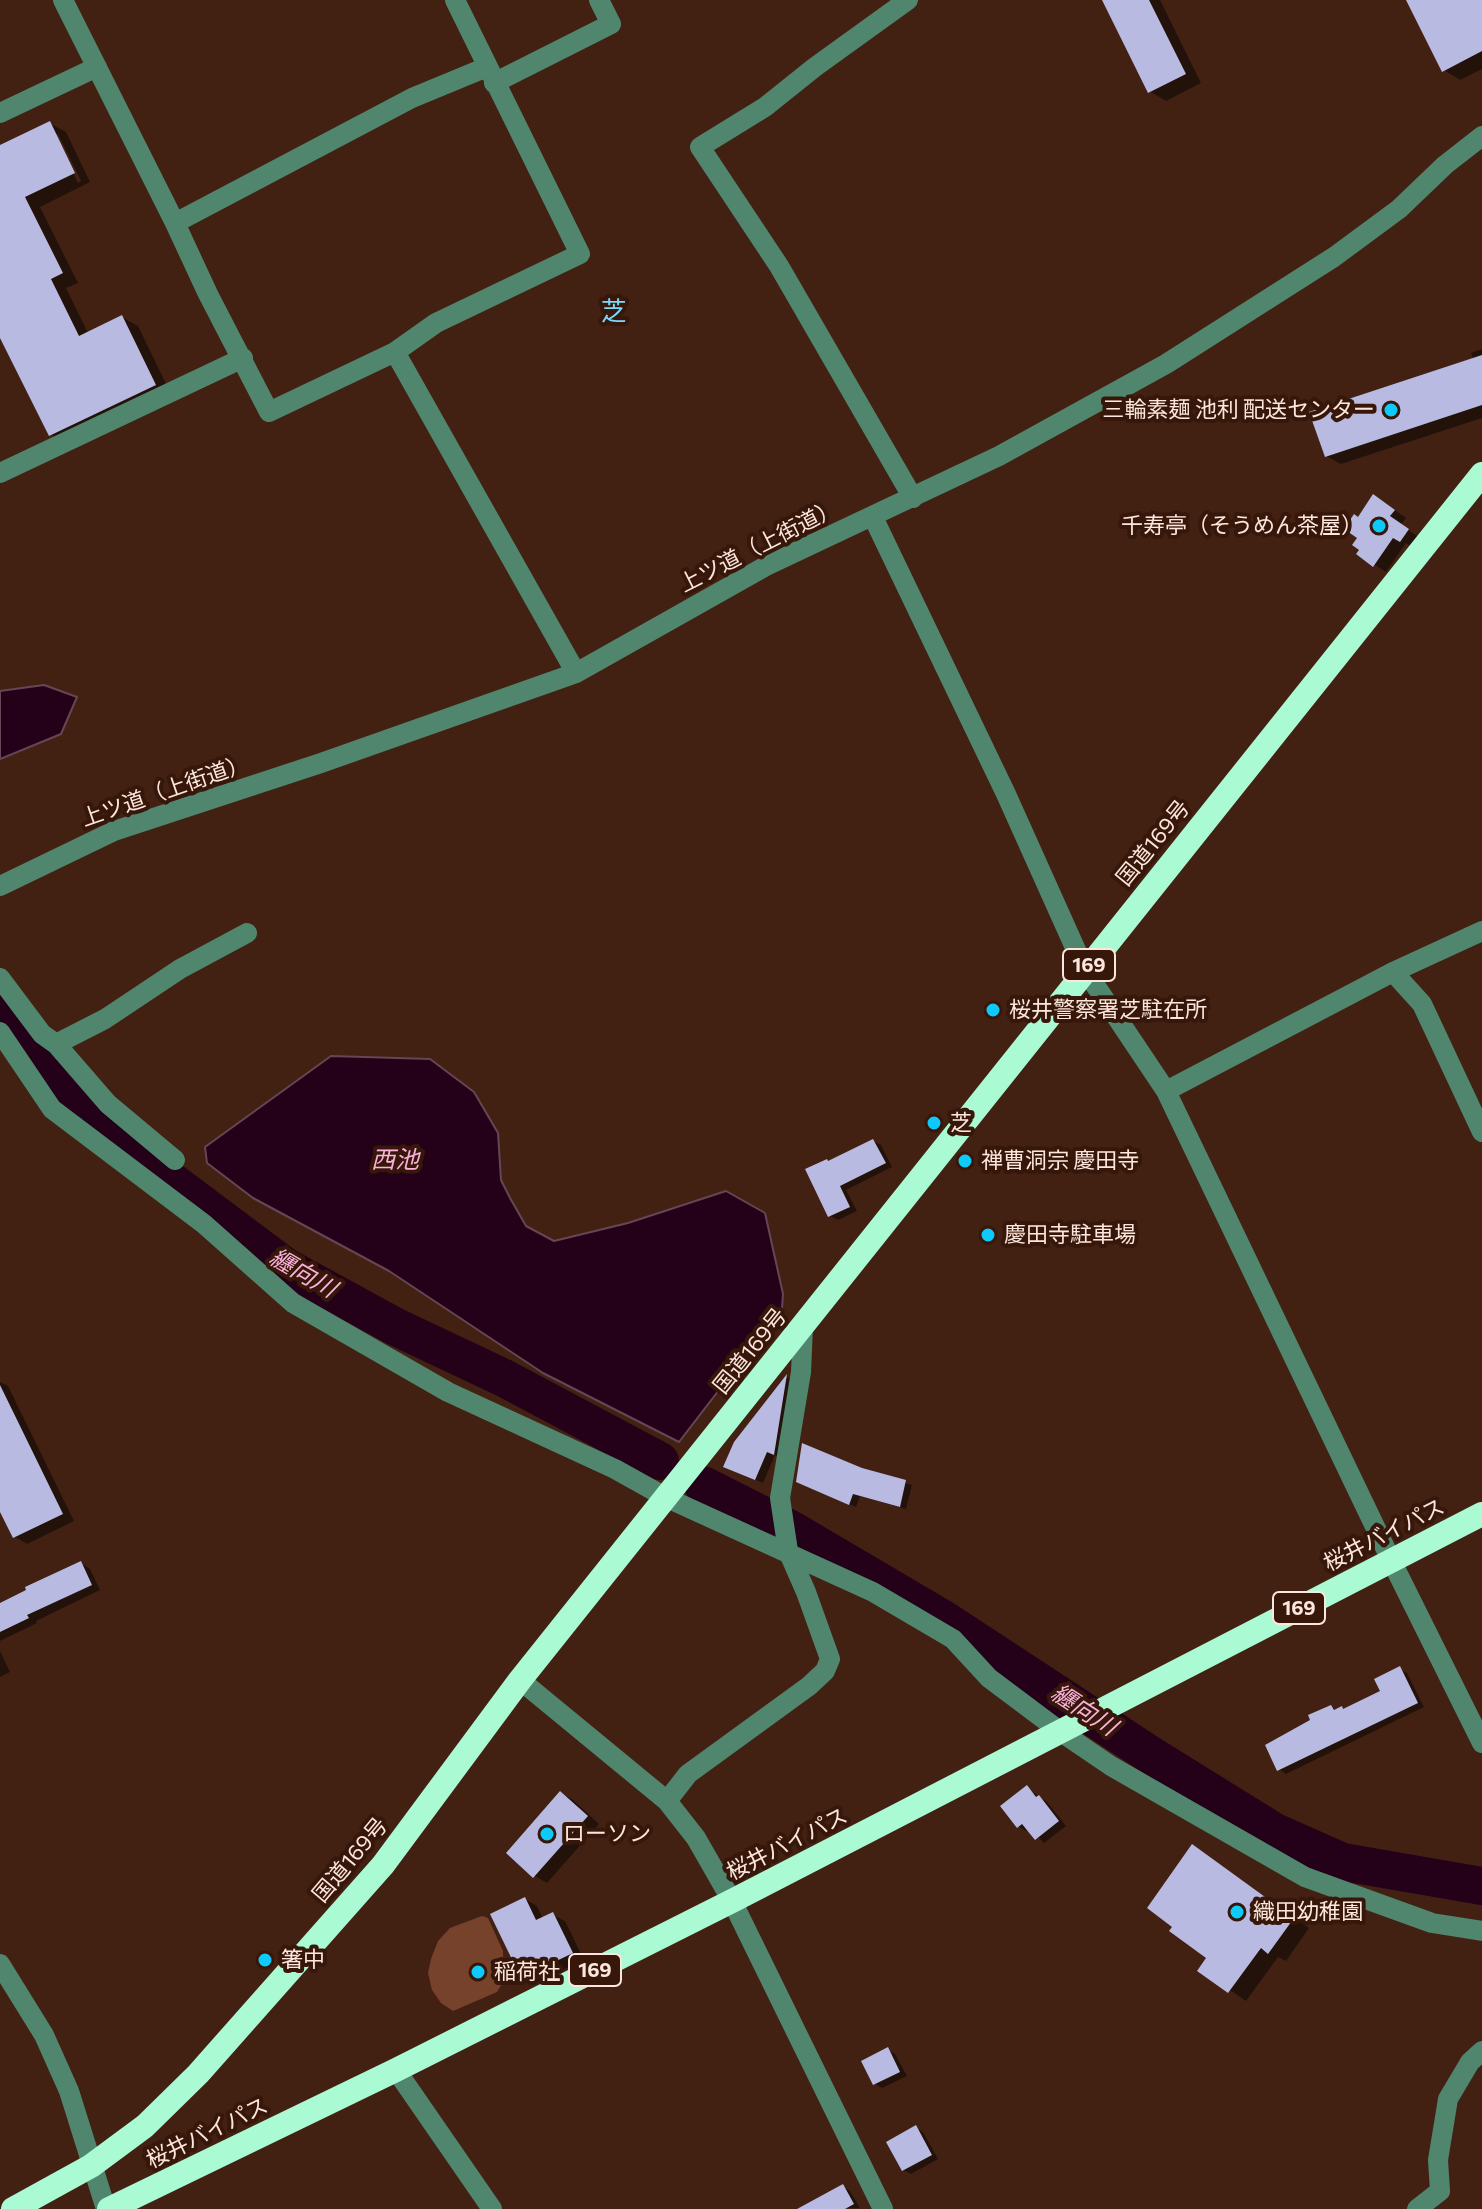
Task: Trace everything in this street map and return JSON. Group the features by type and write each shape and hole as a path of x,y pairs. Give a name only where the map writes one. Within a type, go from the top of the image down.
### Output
{"highway":[{"name":"国道169号","path":"13,2209 91,2166 145,2126 198,2074 373,1876 520,1680 1482,474"},
{"name":"桜井バイパス","path":"108,2209 396,2070 732,1901 1482,1514"}],"street":[{"path":"63,0 269,412 395,352 436,323 580,254 455,0"},
{"path":"175,223 412,98 490,75 611,24 599,0"},
{"path":"908,0 765,107 700,147 779,266 913,498"},
{"path":"0,113 97,67"},
{"name":"上ツ道（上街道）","path":"0,886 114,831 321,763 576,673 766,566 999,456 1166,364 1334,257 1399,209 1445,165 1482,136"},
{"path":"395,352 576,673"},
{"path":"0,473 243,358"},
{"path":"873,517 1006,794 1085,970 1166,1091 1482,1743"},
{"path":"1166,1091 1393,972 1482,931"},
{"path":"56,1044 105,1019 180,969 247,933"},
{"path":"1393,972 1422,1004 1482,1132"},
{"path":"0,978 42,1034 56,1044 108,1104 175,1160"},
{"path":"0,1032 52,1109 204,1224 293,1303 448,1392 615,1469 667,1498 788,1549 873,1592 953,1639 989,1678 1069,1728 1111,1766 1305,1877 1432,1923 1482,1931"},
{"path":"667,1801 688,1774 809,1686 825,1671 830,1659 788,1549 780,1498 801,1372 803,1327"},
{"path":"520,1680 667,1801 696,1838 732,1901 883,2209"},
{"path":"0,1964 44,2035 69,2091 91,2166 108,2209"},
{"path":"1417,2209 1440,2191 1438,2160 1448,2099 1470,2062 1482,2051"},
{"path":"396,2070 492,2209"}],"shaded area":[{"path":"482,1916 488,1918 503,1951 503,1982 497,1992 453,2011 441,2003 432,1990 428,1973 431,1959 438,1941 450,1928"}],"water":[{"path":"44,685 77,697 61,734 0,759 0,691"},
{"name":"西池","path":"331,1056 430,1059 474,1092 498,1133 501,1180 510,1198 526,1226 554,1241 628,1223 726,1191 765,1213 783,1294 782,1308 679,1442 543,1373 389,1271 253,1198 207,1163 205,1147"}],"building":[{"path":"1102,0 1149,0 1186,74 1148,93"},
{"path":"1406,0 1482,0 1482,51 1442,72"},
{"path":"50,121 75,173 25,197 63,273 51,279 79,336 122,315 156,385 49,436 0,338 0,145"},
{"name":"三輪素麺 池利 配送センター","path":"1482,355 1482,405 1325,457 1309,412"},
{"path":"1373,494 1395,510 1390,516 1409,529 1400,542 1393,538 1373,567 1356,554 1359,550 1352,545 1357,538 1344,529 1354,514 1358,517"},
{"path":"873,1139 886,1163 840,1186 850,1207 828,1217 805,1169"},
{"path":"787,1374 774,1455 767,1452 755,1480 723,1467 734,1442"},
{"path":"0,1385 63,1514 13,1538 0,1512"},
{"path":"802,1443 862,1468 906,1480 900,1507 853,1494 849,1505 796,1482"},
{"path":"81,1561 92,1585 27,1615 29,1618 0,1632 0,1603 26,1590 25,1587"},
{"path":"1400,1666 1418,1703 1277,1771 1265,1745 1310,1720 1308,1715 1331,1705 1334,1710 1342,1706 1343,1709 1380,1691 1374,1679"},
{"path":"1027,1785 1059,1821 1035,1840 1022,1824 1017,1828 1000,1806"},
{"name":"ローソン","path":"560,1791 588,1816 533,1878 506,1853"},
{"path":"1192,1844 1294,1918 1268,1954 1261,1948 1228,1993 1197,1971 1206,1958 1169,1931 1172,1927 1147,1908"},
{"path":"525,1897 536,1920 553,1912 573,1953 521,1978 490,1914"},
{"path":"888,2047 900,2072 873,2085 861,2061"},
{"path":"916,2125 932,2155 902,2171 886,2142"},
{"path":"843,2184 854,2204 845,2209 797,2209"}],"waterway":[{"name":"纒向川","path":"0,1009 68,1088 146,1162 286,1267 396,1327 504,1378 660,1461"},
{"name":"纒向川","path":"703,1485 794,1531 940,1617 1273,1831 1343,1862 1482,1886"}],"place":[{"name":"三輪素麺 池利 配送センター","path":"1391,410"},
{"name":"千寿亭（そうめん茶屋）","path":"1379,526"},
{"name":"桜井警察署芝駐在所","path":"993,1010"},
{"name":"芝","path":"934,1123"},
{"name":"禅曹洞宗 慶田寺","path":"965,1161"},
{"name":"慶田寺駐車場","path":"988,1235"},
{"name":"ローソン","path":"547,1834"},
{"name":"織田幼稚園","path":"1237,1912"},
{"name":"箸中","path":"265,1960"},
{"name":"稲荷社","path":"478,1972"}],"district":[{"name":"芝","path":"614,311"}]}
